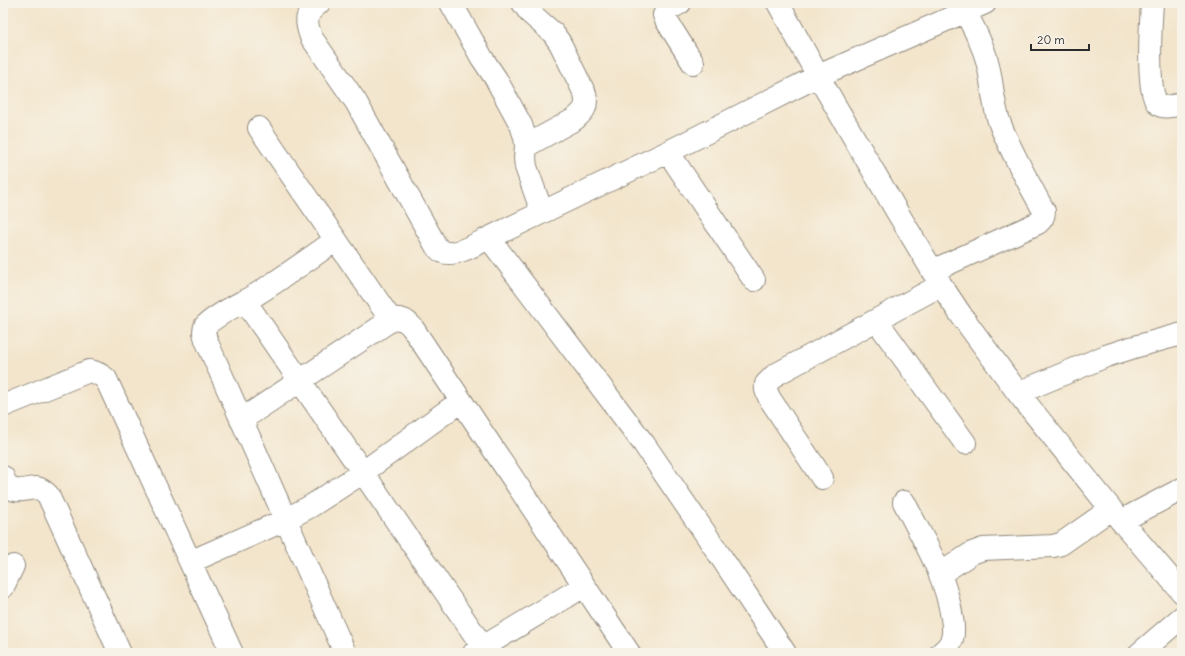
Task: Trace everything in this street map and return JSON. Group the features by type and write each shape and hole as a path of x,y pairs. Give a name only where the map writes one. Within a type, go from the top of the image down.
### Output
{"street":[{"path":"319,3 312,8 307,16 307,27 311,37 356,102 436,246 442,252 451,253 489,238 668,152 818,76 963,8 985,3"},
{"path":"451,3 482,58 496,79 521,125 525,137 526,167 542,212"},
{"path":"523,3 530,13 553,33 560,43 587,101 586,107 582,113 575,119 526,146"},
{"path":"680,3 664,15 693,63"},
{"path":"778,3 818,76 896,210 937,278 984,348 1018,394 1116,515 1182,592"},
{"path":"1152,3 1150,58 1154,97 1158,105 1182,104"},
{"path":"822,478 770,399 766,384 775,375 876,321 937,278 1038,222 1044,215 1044,211 1017,160 1000,123 994,104 988,61 963,8"},
{"path":"259,128 390,320"},
{"path":"668,152 754,280"},
{"path":"489,238 644,444 705,532 785,653"},
{"path":"336,240 267,287 213,319 205,326 204,332 206,340 241,420 345,653"},
{"path":"245,301 362,472 479,650 584,586"},
{"path":"241,420 390,320 396,318 407,322 412,327 629,653"},
{"path":"876,321 965,443"},
{"path":"1018,394 1106,356 1134,346 1182,334"},
{"path":"3,406 89,371 101,374 106,379 232,653"},
{"path":"190,562 286,520 311,506 362,472 461,401"},
{"path":"3,477 11,489 22,491 37,488 43,490 48,495 120,653"},
{"path":"940,574 972,553 983,549 1053,546 1061,544 1116,515 1182,489"},
{"path":"904,502 940,574 947,594 953,626 952,638 948,647 941,653"},
{"path":"3,587 13,566"},
{"path":"1140,653 1182,617"}]}
